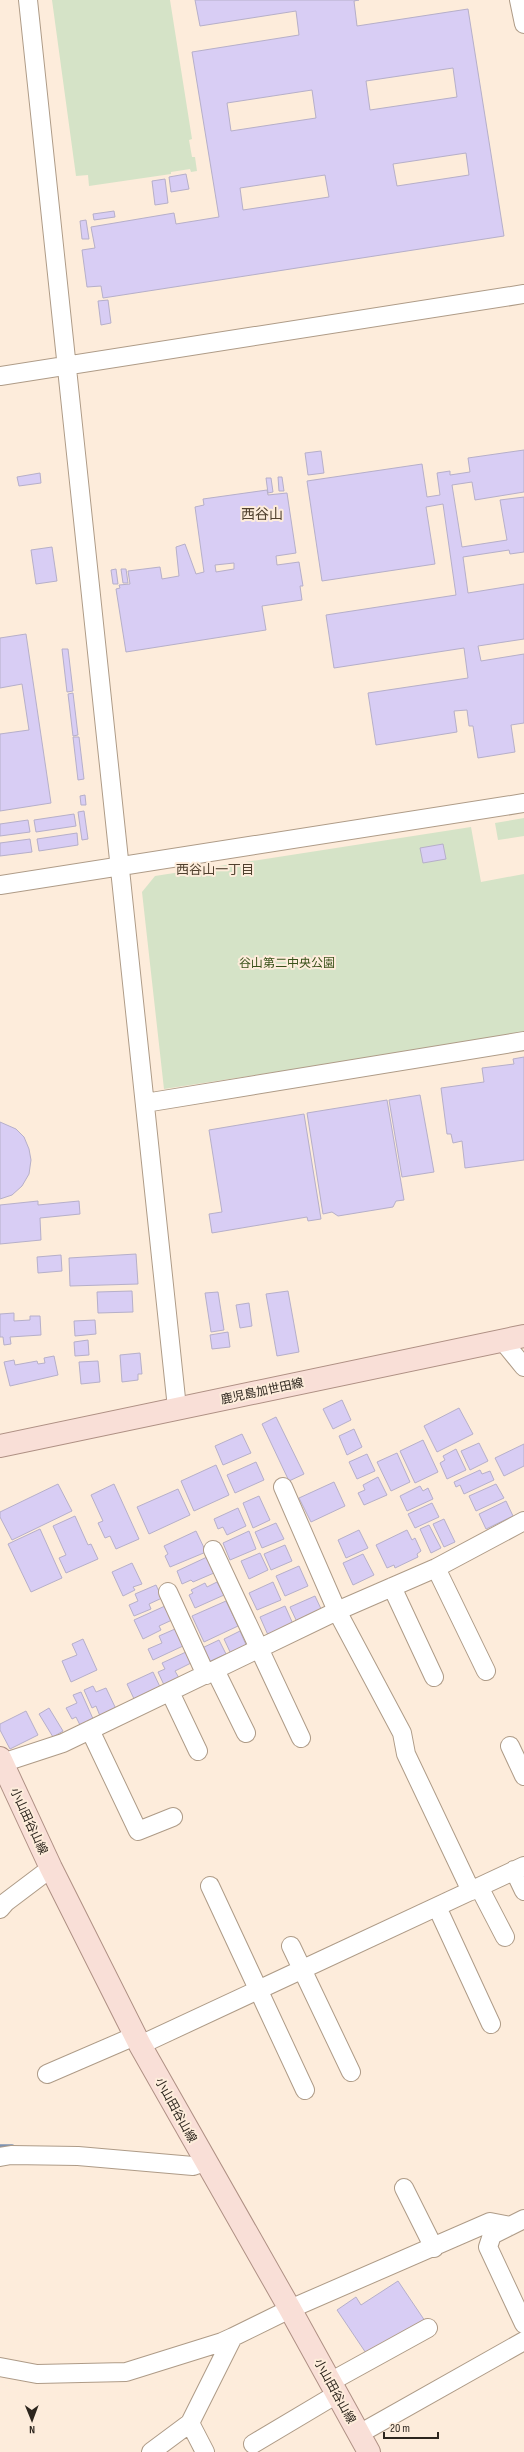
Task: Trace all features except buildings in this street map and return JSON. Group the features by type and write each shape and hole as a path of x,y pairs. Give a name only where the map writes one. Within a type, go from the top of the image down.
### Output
{"main road":[{"name":"鹿児島加世田線","path":"0,1446 524,1336"},
{"name":"小山田谷山線","path":"1,1760 51,1868 137,2041 290,2309 364,2443"}],"street":[{"path":"28,0 177,1408"},
{"path":"520,0 524,24"},
{"path":"0,376 524,294"},
{"path":"0,885 524,803"},
{"path":"145,1103 524,1041"},
{"path":"502,1340 524,1367"},
{"path":"282,1487 337,1611 402,1733 406,1754 475,1889 505,1937"},
{"path":"1,1760 63,1743 337,1611 436,1568 522,1527"},
{"path":"213,1550 300,1738"},
{"path":"436,1568 486,1671"},
{"path":"392,1587 434,1676"},
{"path":"168,1592 246,1733"},
{"path":"170,1692 198,1751"},
{"path":"90,1730 138,1831 173,1816"},
{"path":"518,1746 524,1776"},
{"path":"0,1909 6,1902 51,1868"},
{"path":"47,2074 137,2041 258,1990 519,1868 524,1891"},
{"path":"210,1886 305,2090"},
{"path":"437,1907 491,2024"},
{"path":"290,1946 351,2072"},
{"path":"0,2157 11,2155 78,2156 193,2166 205,2162"},
{"path":"404,2188 434,2248"},
{"path":"0,2367 37,2374 126,2372 222,2342 290,2309 434,2248 490,2222 517,2222"},
{"path":"517,2222 492,2234 488,2247 524,2324"},
{"path":"253,2444 334,2388 428,2328"},
{"path":"151,2452 190,2423 233,2337"},
{"path":"364,2443 524,2341"},
{"path":"190,2423 205,2452"}],"green space":[{"path":"52,0 170,0 192,139 189,140 192,157 195,157 197,171 191,172 190,169 171,172 171,174 89,186 88,175 76,176"},
{"path":"524,818 524,836 498,840 495,823"},
{"name":"谷山第二中央公園","path":"471,827 481,882 524,874 524,1034 164,1089 142,892 155,876"}],"waterway":[{"path":"0,2147 12,2147"}],"district":[{"name":"西谷山","path":"262,514"},
{"name":"西谷山一丁目","path":"215,869"}]}
